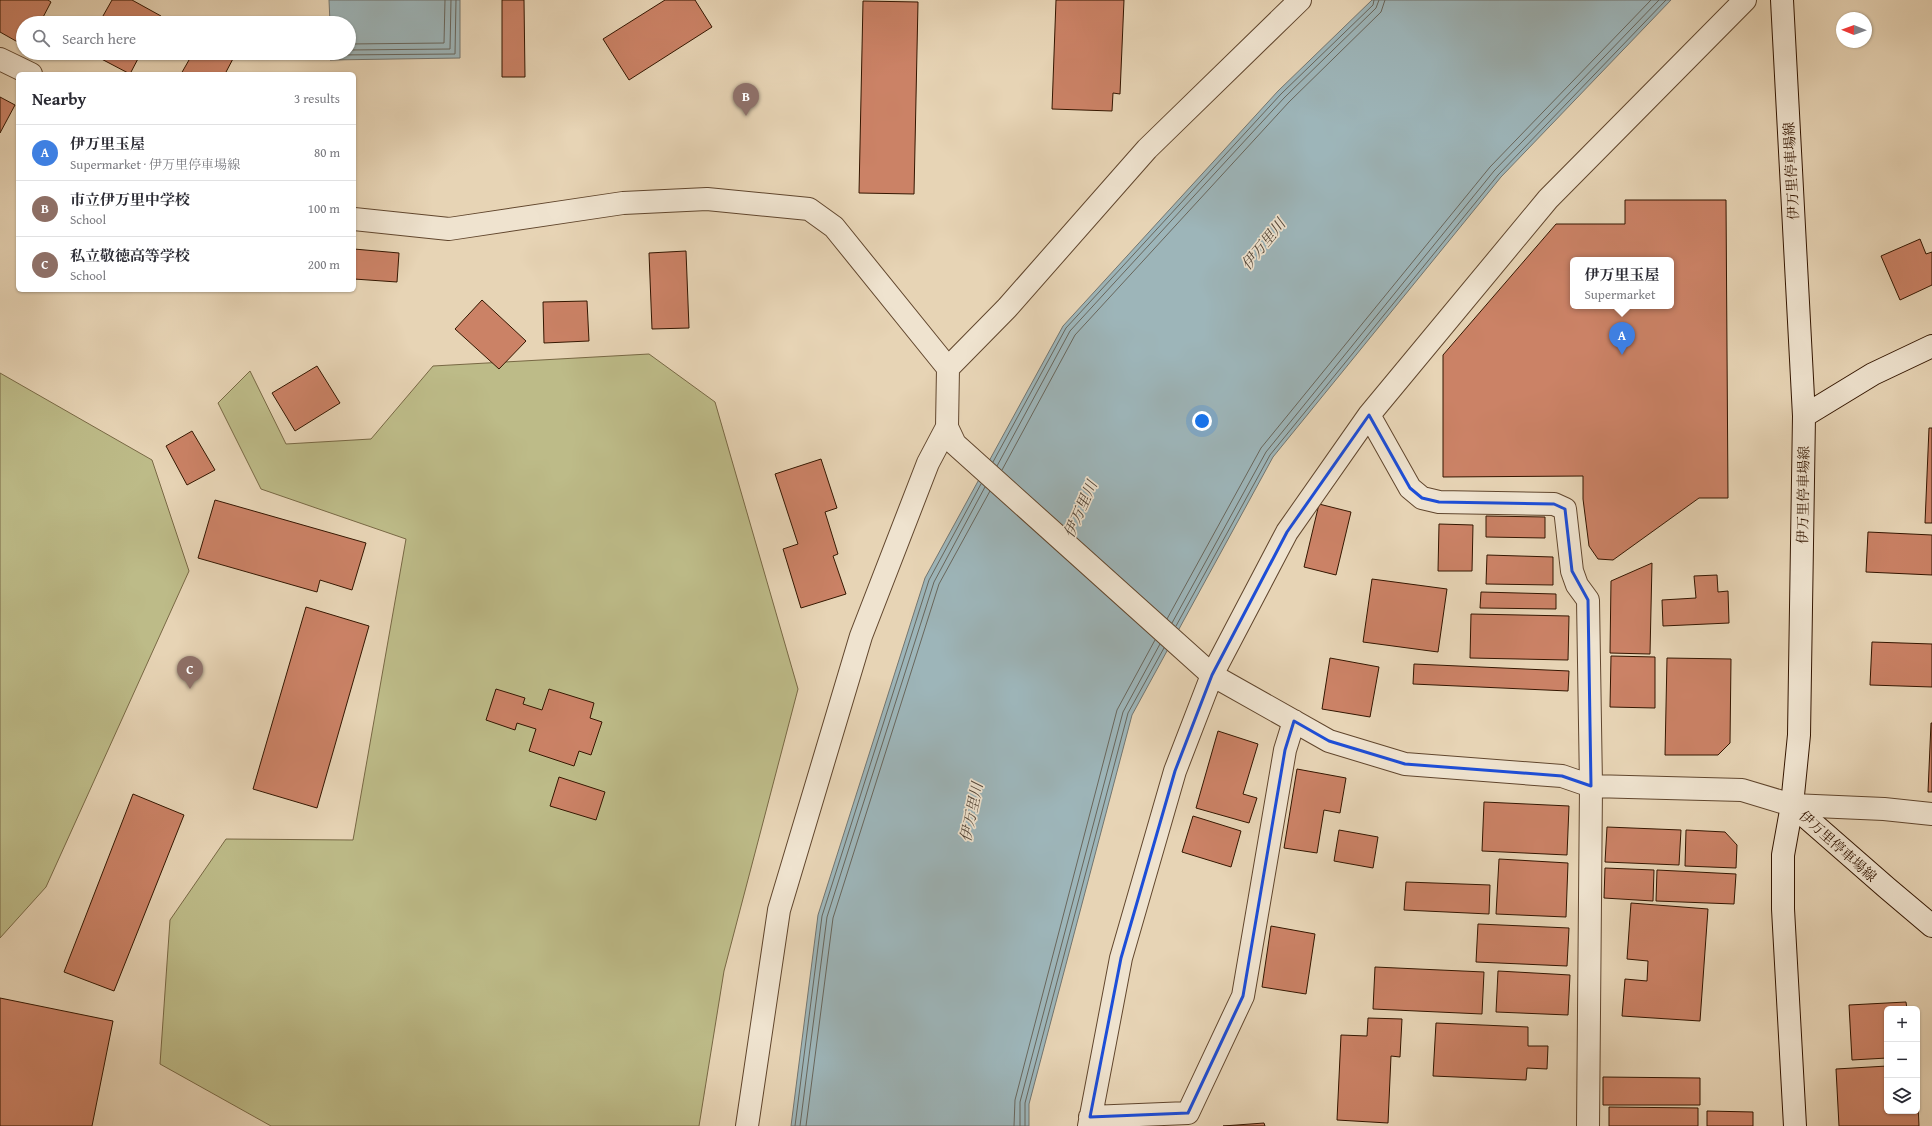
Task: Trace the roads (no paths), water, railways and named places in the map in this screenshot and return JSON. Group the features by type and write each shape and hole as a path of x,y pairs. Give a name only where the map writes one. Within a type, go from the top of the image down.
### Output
{"street":[{"path":"948,368 1007,308 1147,149 1300,0"},
{"path":"1294,721 1284,750 1243,996 1188,1113 1090,1121 1121,958 1175,771 1212,675 1287,532 1369,414 1548,199 1745,0"},
{"name":"伊万里停車場線","path":"1782,0 1804,416 1799,735 1792,805 1932,926"},
{"path":"0,59 27,72"},
{"path":"356,219 449,229 623,204 707,198 810,209 834,227 948,368 951,436 928,463 861,636 779,910 747,1126"},
{"path":"1804,416 1873,374 1932,346"},
{"path":"1369,414 1410,488 1422,498 1439,502 1554,504 1565,509 1572,571 1577,585 1588,600 1591,786 1588,1126"},
{"path":"951,436 1212,675 1329,741 1405,764 1562,776 1591,786 1742,790 1792,805 1884,809 1932,814"},
{"path":"1792,805 1783,855 1783,909 1796,1126"}],"water":[{"path":"329,0 460,0 460,58 356,60 356,16 330,16"},
{"name":"伊万里川","path":"1372,0 1671,0 1501,177 1273,457 1132,715 1029,1104 1029,1126 791,1126 818,915 925,578 1063,326 1278,91"}],"place":[{"name":"市立伊万里中学校","path":"746,116"},
{"name":"伊万里玉屋","path":"1622,355"},
{"name":"私立敬徳高等学校","path":"190,689"}]}
